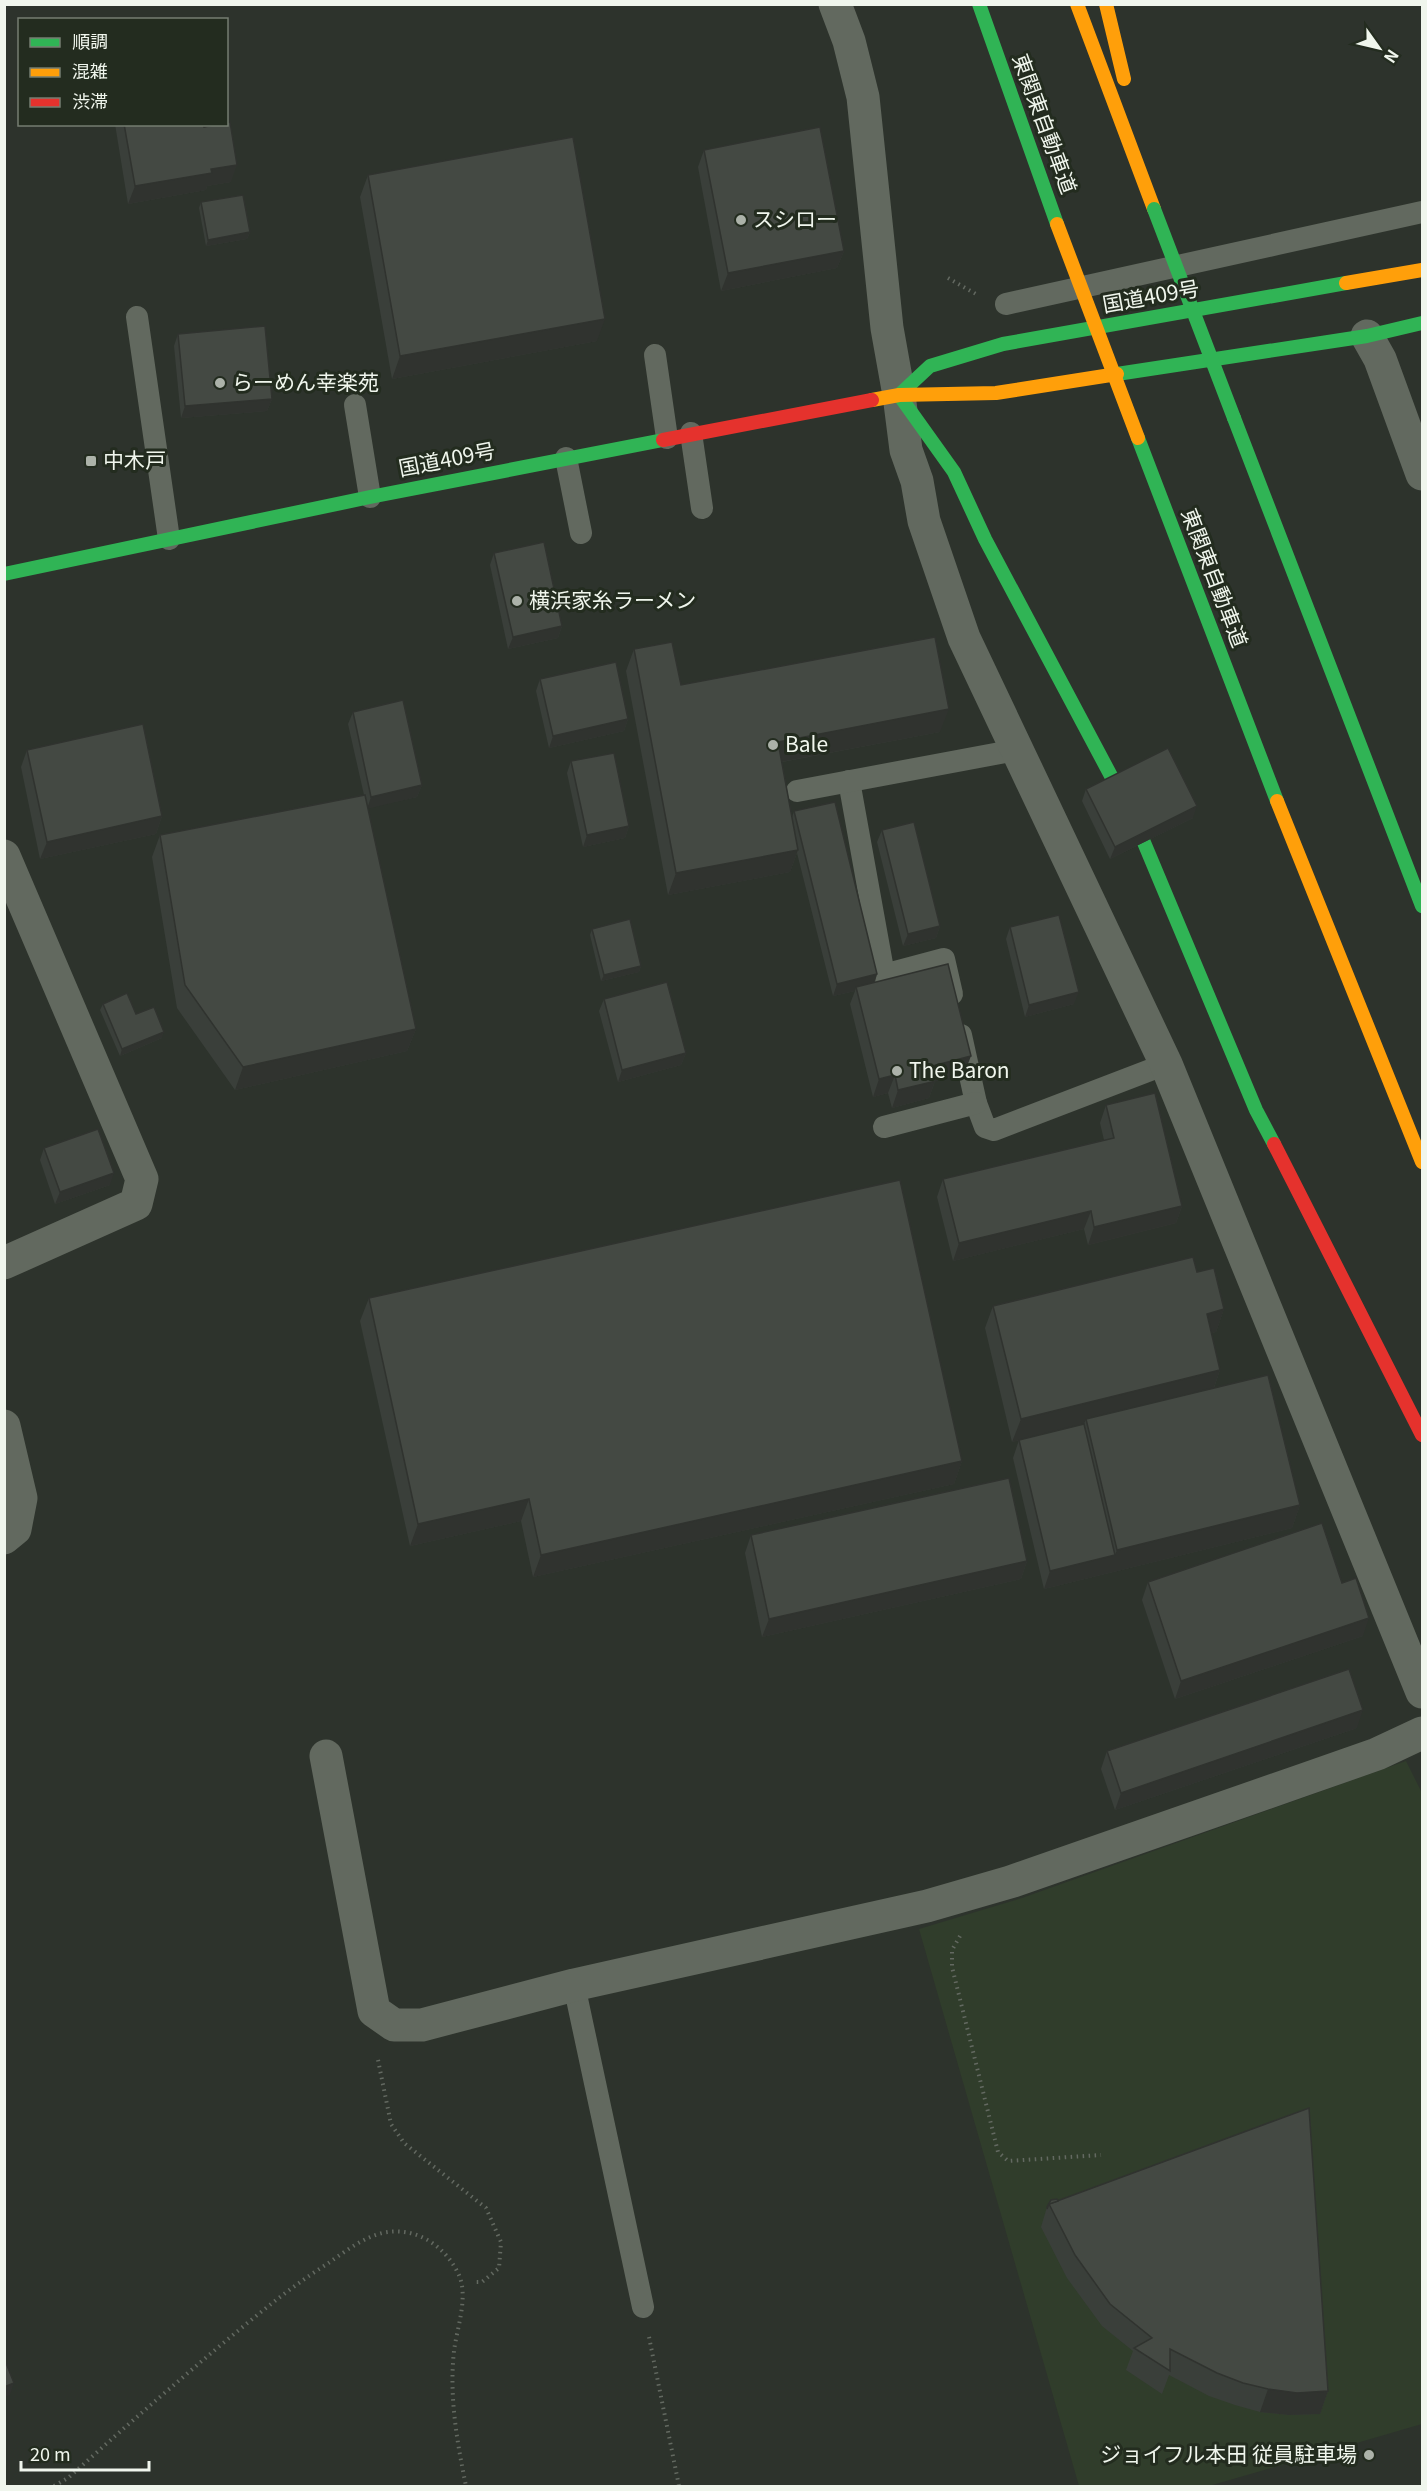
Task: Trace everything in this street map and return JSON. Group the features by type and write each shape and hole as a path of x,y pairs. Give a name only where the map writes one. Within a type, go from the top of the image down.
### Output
{"highway":[{"name":"東関東自動車道","path":"979,4 1057,224 1255,746 1422,1162"},
{"path":"1077,4 1335,684 1422,906"},
{"path":"1106,4 1154,209"},
{"name":"国道409号","path":"899,395 930,366 1003,344 1422,270"},
{"name":"国道409号","path":"4,574 370,496 899,395 996,393 1367,336 1422,323"},
{"path":"899,395 954,472 985,539 1135,821 1256,1110 1422,1435"}],"street":[{"path":"835,4 849,41 863,97 887,328 906,450 917,482 924,521 964,638 1166,1064 1422,1692"},
{"path":"1367,336 1380,358 1422,474"},
{"path":"4,856 142,1179 136,1204 4,1263"},
{"path":"4,1426 21,1498 15,1529 4,1538"},
{"path":"326,1756 374,2012 394,2025 422,2025 574,1985 927,1906 1000,1885 1377,1754 1422,1733"}],"lane":[{"path":"1006,304 1422,212"},
{"path":"137,317 170,539"},
{"path":"655,355 667,438"},
{"path":"355,405 370,496"},
{"path":"691,433 702,508"},
{"path":"566,458 581,533"},
{"path":"797,791 1016,750"},
{"path":"849,782 884,975 944,959 976,1103 985,1127 994,1130 1166,1064"},
{"path":"884,1127 976,1103"},
{"path":"574,1985 643,2307"}],"path":[{"path":"966,1932 961,1935 952,1950 952,1967 998,2152 1008,2162 1101,2155"},
{"path":"378,2058 391,2124 404,2144 486,2208 501,2242 499,2268 483,2282 473,2282"},
{"path":"54,2487 68,2478 158,2398 292,2286 358,2243 381,2233 406,2231 427,2238 441,2251 458,2272 462,2287 461,2319 454,2351 453,2406 466,2487"},
{"path":"643,2307 679,2487"}],"shaded area":[{"path":"1406,1761 1422,1793 1422,2424 1209,2486 1079,2486 919,1929 1022,1898"}],"building":[{"path":"230,122 237,165 211,169 212,173 135,186 124,126 204,127 228,126"},
{"path":"820,127 844,251 728,273 704,150"},
{"path":"573,137 605,319 400,356 368,175"},
{"path":"243,195 250,232 208,240 201,202"},
{"path":"265,326 272,399 185,406 178,334"},
{"path":"544,542 562,626 513,637 494,553"},
{"path":"935,637 949,709 778,742 798,850 676,873 634,649 672,642 681,685"},
{"path":"616,662 628,719 553,736 540,679"},
{"path":"403,700 422,785 371,797 353,712"},
{"path":"143,724 162,816 47,842 27,750"},
{"path":"1168,748 1197,806 1115,847 1086,789"},
{"path":"614,753 629,826 587,835 571,761"},
{"path":"365,795 416,1029 243,1067 185,985 160,835"},
{"path":"835,802 877,974 837,984 794,811"},
{"path":"914,822 940,926 908,934 882,830"},
{"path":"1059,915 1079,992 1029,1005 1010,927"},
{"path":"630,919 641,966 604,975 592,929"},
{"path":"948,964 971,1056 932,1066 936,1081 898,1090 895,1075 879,1079 856,987"},
{"path":"667,982 686,1053 622,1070 604,999"},
{"path":"127,993 136,1014 154,1007 164,1032 122,1049 103,1004"},
{"path":"1155,1093 1182,1206 1094,1227 1091,1211 959,1243 943,1179 1114,1138 1106,1105"},
{"path":"98,1129 114,1173 60,1192 44,1148"},
{"path":"900,1180 962,1461 541,1555 529,1499 418,1524 369,1298"},
{"path":"1193,1257 1197,1272 1214,1268 1224,1309 1207,1314 1220,1370 1021,1419 993,1306"},
{"path":"1268,1375 1300,1505 1117,1550 1086,1419"},
{"path":"1084,1424 1115,1555 1050,1571 1019,1440"},
{"path":"1009,1478 1027,1561 769,1619 751,1535"},
{"path":"1322,1523 1342,1583 1356,1578 1369,1618 1181,1681 1148,1582"},
{"path":"1349,1669 1363,1710 1121,1793 1107,1751"},
{"path":"1309,2108 1328,2391 1297,2393 1243,2383 1217,2373 1170,2349 1170,2371 1134,2348 1152,2338 1110,2304 1075,2255 1049,2204"},
{"path":"1057,2199 1058,2201 1049,2204 1047,2209 1047,2207 1051,2200"},
{"path":"4,2358 14,2383 4,2387"}],"traffic: fast":[{"path":"979,4 1057,224"},
{"path":"1154,209 1234,418"},
{"path":"899,395 930,366 1003,344 1346,283"},
{"path":"1117,374 1367,336 1422,323"},
{"path":"899,395 954,472 985,539 1135,821 1256,1110 1274,1144"},
{"path":"1234,418 1422,906"},
{"path":"1138,438 1277,801"},
{"path":"4,574 370,497 663,440"}],"traffic: slow":[{"path":"1077,4 1154,209"},
{"path":"1106,4 1124,79"},
{"path":"1057,224 1138,438"},
{"path":"1346,283 1422,270"},
{"path":"872,400 899,395 996,393 1117,374"},
{"path":"1277,801 1422,1162"}],"traffic: jam":[{"path":"663,440 872,400"},
{"path":"1274,1144 1422,1435"}],"place":[{"name":"スシロー","path":"741,220"},
{"name":"らーめん幸楽苑","path":"220,383"},
{"name":"中木戸","path":"91,461"},
{"name":"横浜家糸ラーメン","path":"517,601"},
{"name":"Bale","path":"773,745"},
{"name":"The Baron","path":"897,1071"},
{"name":"ジョイフル本田 従員駐車場","path":"1369,2455"}]}
